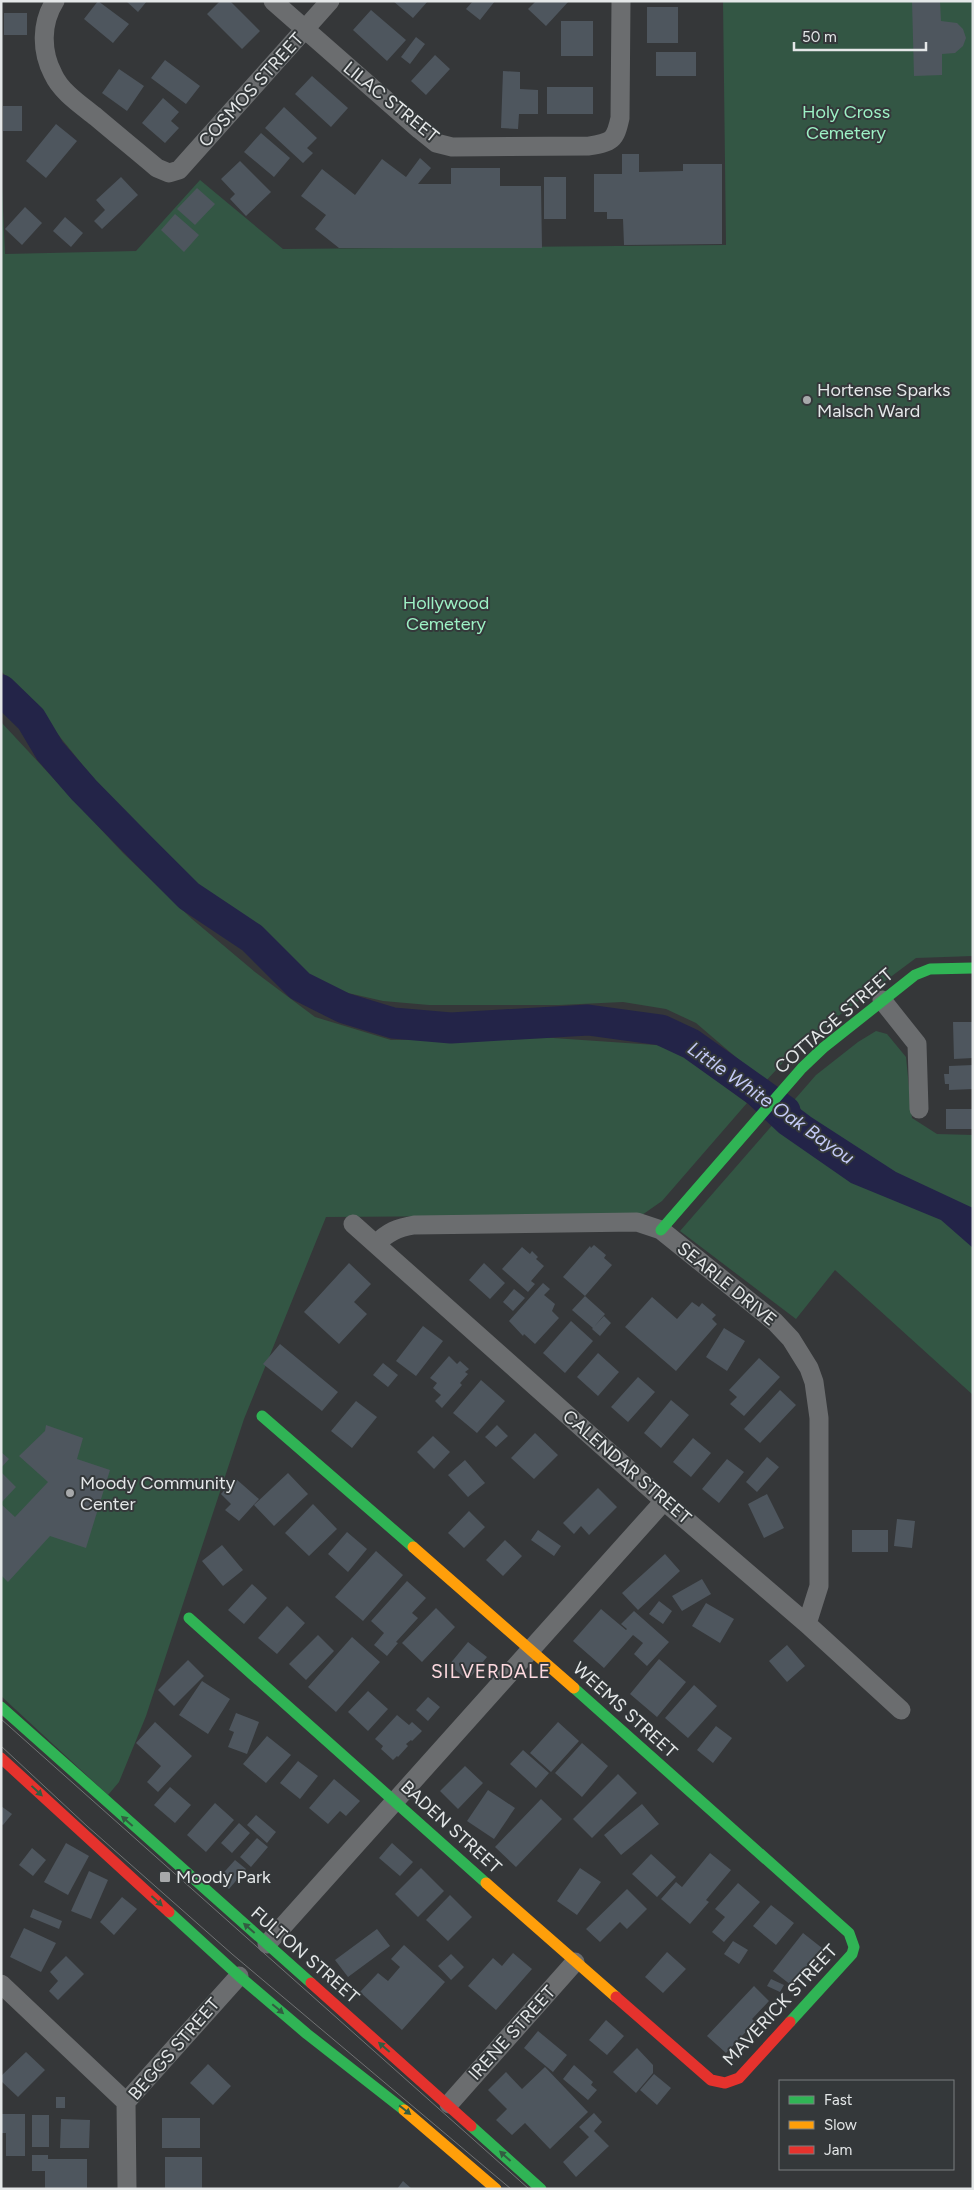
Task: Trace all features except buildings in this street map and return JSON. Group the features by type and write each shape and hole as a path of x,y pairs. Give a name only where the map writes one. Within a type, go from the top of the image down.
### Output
{"street":[{"name":"COSMOS STREET","path":"55,1 50,8 44,36 46,55 53,75 67,93 157,168 169,173 179,170 330,1"},
{"name":"LILAC STREET","path":"273,1 304,30 436,142 452,147 590,146 607,143 617,135 620,118 621,1"},
{"name":"COTTAGE STREET","path":"661,1230 802,1068 882,1000 922,971 938,968 973,968"},
{"path":"882,1000 917,1044 919,1109"},
{"name":"SEARLE DRIVE","path":"376,1244 388,1232 396,1228 453,1223 637,1222 661,1230 776,1322 802,1355 814,1382 819,1418 819,1586 807,1624"},
{"name":"CALENDAR STREET","path":"353,1224 664,1501 807,1624 901,1710"},
{"name":"WEEMS STREET","path":"262,1416 530,1649 850,1933"},
{"path":"268,1944 664,1501"},
{"name":"BADEN STREET","path":"188,1618 575,1962 691,2062"},
{"name":"FULTON STREET","path":"1,1707 84,1783 449,2104 541,2189"},
{"path":"1,1758 239,1976 307,2034 425,2126 496,2189"},
{"name":"MAVERICK STREET","path":"691,2062 711,2080 720,2083 730,2083 739,2078 848,1960 854,1947 850,1933"},
{"name":"IRENE STREET","path":"449,2104 575,1962"},
{"name":"BEGGS STREET","path":"127,2189 126,2102 239,1976"},
{"path":"1,1984 126,2102"}],"green space":[{"name":"Hollywood Cemetery","path":"723,1 973,1 973,956 916,958 798,1046 765,1082 696,1023 666,1009 623,1002 559,1005 429,1005 383,1001 335,990 306,975 199,888 98,784 35,706 1,671 1,164 5,254 136,251 200,180 283,249 726,245"},
{"path":"1,722 123,853 192,919 255,972 315,1017 391,1040 553,1038 670,1046 747,1103 662,1201 642,1215 326,1217 244,1419 146,1716 119,1782 108,1795 1,1696"},
{"path":"876,1031 887,1034 906,1057 912,1118 937,1134 973,1135 973,1395 835,1270 796,1319 680,1231 816,1075 858,1042"}],"water":[{"path":"758,1077 811,1117 896,1172 973,1208 973,1248 941,1220 851,1183 779,1133 741,1097"}],"waterway":[{"name":"Little White Oak Bayou","path":"1,690 31,719 50,751 84,790 189,896 252,938 300,986 344,1008 393,1023 451,1028 588,1020 661,1030 691,1044 785,1111"}],"tram line":[{"path":"1,1719 529,2189"},
{"path":"1,1746 87,1826 232,1954 511,2189"}],"traffic: fast":[{"path":"661,1230 802,1068 823,1048 915,975 930,969 973,968"},
{"path":"262,1416 413,1547"},
{"path":"189,1618 486,1883"},
{"path":"574,1688 849,1933 854,1947 852,1954 790,2022"},
{"path":"1,1707 311,1983"},
{"path":"169,1912 239,1976 307,2034 404,2110"},
{"path":"471,2126 541,2189"}],"traffic: slow":[{"path":"413,1547 574,1688"},
{"path":"486,1883 616,1997"},
{"path":"404,2110 496,2189"}],"traffic: jam":[{"path":"1,1758 169,1912"},
{"path":"311,1983 471,2126"},
{"path":"616,1997 711,2080 725,2083 739,2078 790,2022"}],"place":[{"name":"Hortense Sparks Malsch Ward","path":"807,400"},
{"name":"Moody Community Center","path":"70,1493"},
{"name":"Moody Park","path":"165,1877"}],"district":[{"name":"SILVERDALE","path":"491,1671"}],"park label":[{"name":"Holy Cross Cemetery","path":"846,122"}]}
